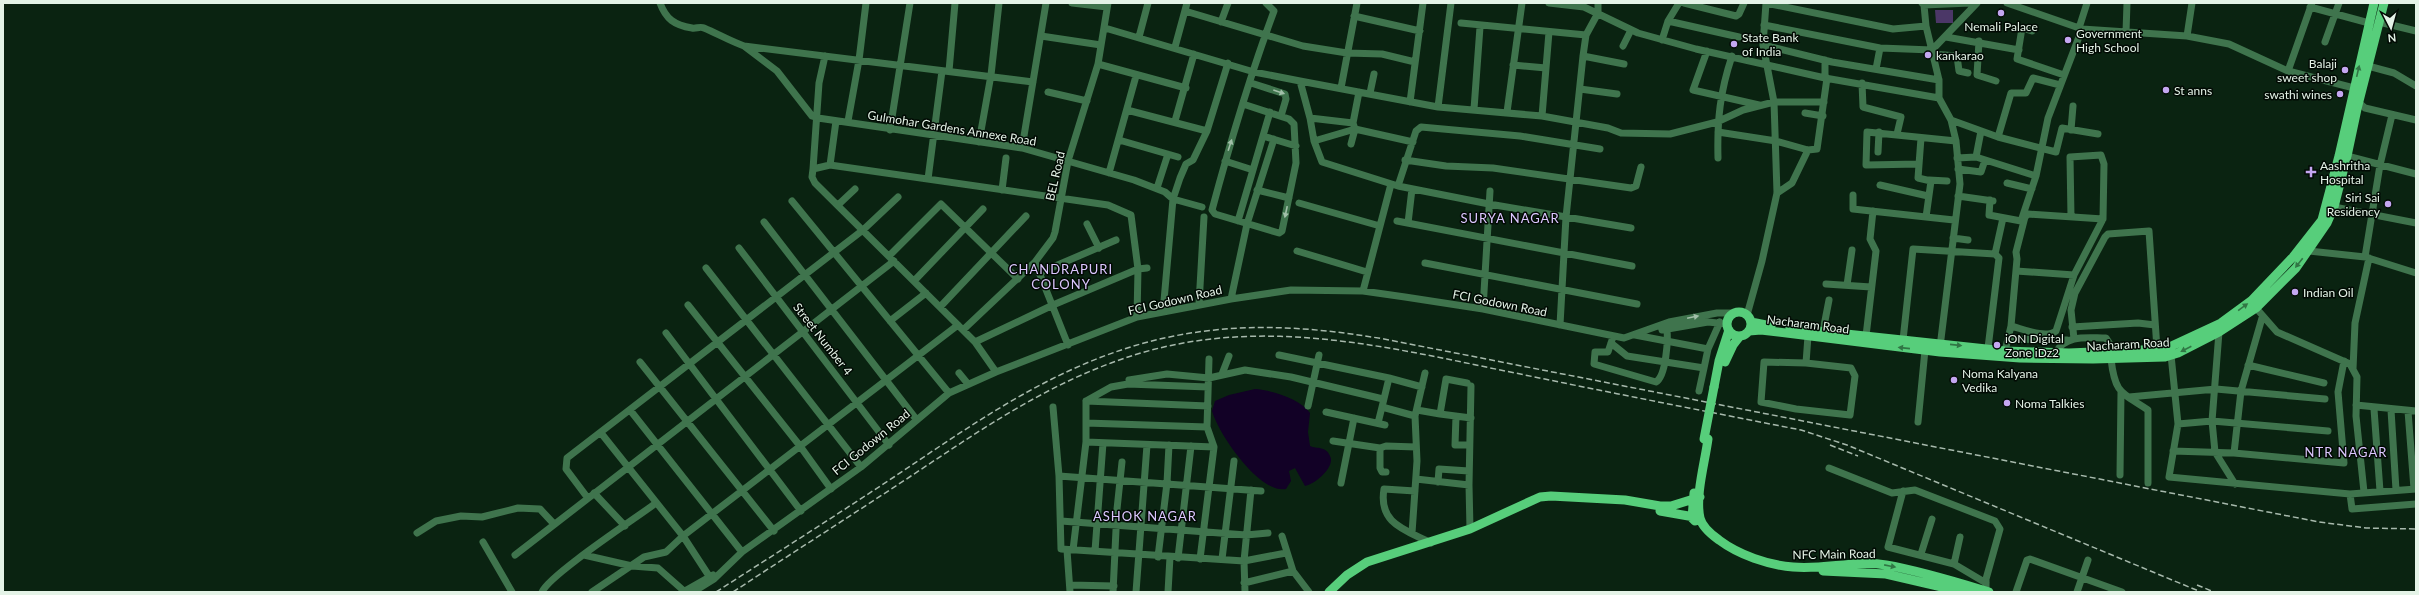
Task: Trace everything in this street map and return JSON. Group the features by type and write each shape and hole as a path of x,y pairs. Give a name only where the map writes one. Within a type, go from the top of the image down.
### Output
{"main road":[{"name":"Nacharam Road","path":"1807,334 1822,331 1903,340 1940,348 2020,358 2171,355 2256,308 2296,268 2327,223 2334,207 2332,194 2354,88 2374,3"},
{"name":"Nacharam Road","path":"2217,329 2249,302 2293,257 2322,220 2347,156 2384,3"},
{"name":"Nacharam Road","path":"1736,313 1749,323 1807,334 1925,350 1940,348 1988,348 2004,351 2056,352 2113,356 2171,347 2200,338"},
{"path":"1717,388 1719,361 1726,325 1729,318 1736,313"},
{"path":"1337,592 1370,566 1379,562 1471,535 1544,501 1557,500 1624,506 1678,513 1696,518 1697,497 1706,439 1717,388 1728,353 1749,323"},
{"path":"1726,325 1740,336"},
{"path":"1329,592 1347,575 1367,562 1431,543 1470,529 1531,500 1551,496 1625,500 1660,506 1681,504 1697,497"},
{"name":"NFC Main Road","path":"1696,518 1707,530 1726,545 1775,564 1792,567 1856,564 1886,565 1987,589"},
{"name":"NFC Main Road","path":"1696,518 1702,533 1711,541 1742,559 1763,567 1800,573 1870,572 1927,582 1963,592"}],"street":[{"path":"660,3 665,16 672,21 693,28 702,27 724,39 744,46 1033,82"},
{"path":"848,121 859,60 866,3"},
{"path":"890,130 910,3"},
{"path":"928,179 955,3"},
{"path":"979,142 991,76 999,3"},
{"path":"1022,148 1046,3"},
{"path":"1072,3 1108,5"},
{"path":"1139,37 1148,3"},
{"path":"1221,22 1228,3"},
{"path":"1243,104 1281,116 1294,124 1296,163 1282,230 1279,233 1215,214 1212,210 1225,161 1243,104 1254,72 1265,36 1274,11 1266,3"},
{"path":"1341,88 1357,3"},
{"path":"1410,102 1423,3"},
{"path":"1438,107 1451,3"},
{"path":"1507,112 1522,3"},
{"path":"1549,3 1584,7 1631,30 1662,40 1706,51 1826,78 1862,83 1939,98"},
{"path":"1560,325 1566,217 1575,145 1582,56 1586,35 1598,13 1598,3"},
{"path":"1662,40 1668,21 1680,3"},
{"path":"1684,3 1736,16 1739,14 1744,3"},
{"path":"1749,323 1777,193 1774,102 1763,45 1766,3 1893,29 1926,26"},
{"path":"1940,348 1958,196 1958,169 1956,141 1951,120 1939,98 1939,80 1926,26 1923,4 1970,3"},
{"path":"1933,52 1977,3"},
{"path":"2007,3 2080,28 2187,36 2229,44 2288,71 2354,88"},
{"path":"1958,196 1992,200 1988,214 2020,220 2032,189 2041,149 2087,3"},
{"path":"2126,32 2128,3"},
{"path":"2187,36 2192,3"},
{"path":"2325,42 2339,3"},
{"name":"BEL Road","path":"592,592 644,557 666,552 683,536 886,378 960,328 1035,262 1053,238 1068,161 1098,64 1108,5"},
{"path":"2288,71 2311,5 2334,14 2369,23"},
{"path":"1174,47 1186,7 1221,22 1303,46 1347,53 1382,54 1415,62"},
{"path":"1354,16 1420,31"},
{"path":"1668,21 1739,37"},
{"path":"2379,22 2416,31"},
{"path":"1461,23 1480,27 1518,28 1586,35"},
{"path":"1764,25 1880,48 1933,52 1957,56 1959,71 1968,73"},
{"path":"1474,110 1480,27"},
{"path":"1104,28 1174,47 1254,72 1438,107 1542,116 1608,128 1621,133 1650,135 1670,134 1717,122 1759,105 1774,102 1824,102"},
{"path":"2032,31 2022,28 2017,58 2064,75"},
{"path":"1623,46 1631,30"},
{"path":"1542,116 1549,32"},
{"path":"1041,36 1101,45"},
{"path":"1946,37 1979,41 2019,50"},
{"path":"1979,41 1977,76 1996,81"},
{"path":"1763,45 1824,60 1939,80"},
{"path":"744,46 777,71 812,116 818,118"},
{"path":"1876,70 1880,48"},
{"path":"1706,51 1693,90 1759,105"},
{"path":"1175,122 1186,88 1194,54"},
{"path":"825,56 819,82 818,118 812,177 815,183 975,342 996,372"},
{"path":"1582,56 1624,64"},
{"path":"1718,158 1717,122 1721,96 1732,56"},
{"path":"1718,132 1776,141 1808,150 1818,147 1823,116 1826,78 1824,60"},
{"path":"1163,312 1173,199 1186,164 1193,160 1207,131 1228,63"},
{"path":"1098,64 1136,76 1186,88"},
{"path":"1513,65 1546,68"},
{"path":"2368,66 2394,73 2416,86"},
{"path":"1370,94 1374,74"},
{"path":"1109,173 1136,76"},
{"path":"1998,137 2010,93 2026,94 2033,78 2060,85"},
{"path":"1300,81 1310,118 1314,141 1322,162 1394,185 1412,189 1489,204 1631,228"},
{"path":"1250,83 1285,94 1286,100 1281,116"},
{"path":"1862,83 1863,107 1901,117 1898,134"},
{"path":"1580,89 1617,94"},
{"path":"1048,92 1087,101"},
{"path":"1351,144 1359,92"},
{"path":"2359,103 2365,108 2416,120"},
{"path":"2071,130 2073,106"},
{"path":"1127,110 1207,131"},
{"path":"1238,221 1270,112"},
{"path":"1804,113 1823,116"},
{"path":"2353,370 2355,323 2367,258 2380,165 2392,115"},
{"name":"Gulmohar Gardens Annexe Road","path":"818,118 848,121 852,124 890,130 1022,148 1157,188 1173,199 1202,207"},
{"path":"1310,118 1354,126 1413,142"},
{"path":"830,165 836,120"},
{"path":"1951,120 1998,137 2056,152 2062,128 2098,134"},
{"path":"1314,141 1354,126"},
{"path":"1363,291 1380,226 1394,185 1413,142 1416,131 1421,127 1520,136 1600,149"},
{"path":"1976,157 1981,130"},
{"path":"1919,164 1866,165 1866,133 1868,131 1956,141"},
{"path":"1878,152 1879,132"},
{"path":"1263,136 1296,146"},
{"path":"1922,138 1918,178 1947,181"},
{"path":"1231,299 1247,224 1274,139"},
{"path":"1119,140 1178,158"},
{"path":"1777,193 1792,183 1808,150"},
{"path":"1157,188 1168,154"},
{"path":"2011,326 2052,334 2056,331 2074,275 2103,219 2104,164 2101,155 2070,157 2071,217"},
{"path":"2347,156 2416,174"},
{"path":"1957,158 1976,157 2036,176"},
{"path":"1002,190 1006,158"},
{"path":"1405,160 1446,166 1493,168 1632,188 1636,186 1641,167"},
{"path":"1958,169 1981,172 1985,160"},
{"path":"1225,161 1253,170"},
{"path":"813,169 830,165 1060,198 1108,205 1131,215 1138,269 1138,317"},
{"path":"1926,217 1931,181 1929,180"},
{"path":"2007,183 2032,189"},
{"path":"1880,185 1928,196"},
{"path":"838,205 855,189"},
{"path":"1408,223 1412,189"},
{"path":"1257,190 1289,198"},
{"path":"1483,309 1490,191"},
{"path":"1853,195 1853,210 1954,220"},
{"path":"587,497 570,475 565,463 567,458 863,230 898,197"},
{"path":"792,201 948,393"},
{"path":"1299,203 1380,226"},
{"path":"515,555 587,497 628,468 688,422 744,376 862,287 891,259 938,204 942,205 966,227 1018,278"},
{"path":"2334,207 2374,213 2416,223"},
{"path":"914,281 983,209"},
{"path":"1866,336 1876,251 1870,239 1873,211"},
{"path":"2004,351 2011,326 2018,259 2016,252 2025,217 2028,214 2103,219"},
{"path":"940,307 993,253 1026,216"},
{"path":"1199,304 1204,217"},
{"path":"1988,348 1999,258 1996,254 2003,218"},
{"path":"1397,221 1632,266"},
{"path":"764,222 886,378 916,419"},
{"path":"1087,224 1099,248"},
{"path":"2071,339 2071,310 2075,293 2108,234 2149,231 2157,349"},
{"path":"1953,238 1968,240"},
{"path":"1039,273 1116,240"},
{"name":"Street Number 4","path":"738,248 857,401 889,445"},
{"path":"1903,340 1913,249 1951,253 1996,254"},
{"path":"1297,250 1367,272"},
{"path":"1847,285 1852,250"},
{"path":"2309,251 2367,258 2415,270"},
{"path":"1035,262 1068,345"},
{"path":"1426,263 1637,304"},
{"path":"706,268 829,423 861,467"},
{"path":"975,342 1053,305 1138,269 1148,268"},
{"path":"2016,271 2074,275"},
{"path":"1826,284 1871,287"},
{"name":"FCI Godown Road","path":"694,592 714,579 742,552 774,531 861,467 889,445 916,419 948,393 996,372 1138,317 1199,304 1291,290 1363,291 1483,309 1560,325 1612,340 1635,335 1668,322 1701,315 1736,313"},
{"path":"890,321 926,293"},
{"path":"1822,331 1829,300"},
{"path":"688,305 800,446 831,489"},
{"path":"2256,308 2262,318 2277,332 2288,338 2344,360 2350,364 2357,377 2356,416 2364,492"},
{"path":"2234,453 2241,390 2262,318"},
{"name":"FCI Godown Road","path":"1656,328 1667,330 1708,322 1726,325"},
{"path":"2072,327 2138,323 2155,325"},
{"path":"1699,391 1708,349 1726,325"},
{"path":"2217,329 2216,389 2212,421 2215,452 2235,484"},
{"path":"1667,330 1668,342 1665,362 1659,380 1656,382 1594,364 1595,352 1608,352 1612,340 1627,356 1665,362 1704,368"},
{"path":"666,333 771,469 801,511"},
{"path":"1806,363 1807,334"},
{"path":"1635,335 1708,349"},
{"path":"2008,339 2106,338 2113,356 2114,382 2121,392 2148,410 2148,483"},
{"path":"2056,352 2061,345 2071,339"},
{"path":"1918,422 1925,350"},
{"path":"1279,355 1389,378 1422,387"},
{"path":"1308,406 1319,355"},
{"path":"2171,355 2178,424 2169,477 2350,494 2415,489 2408,411"},
{"path":"1222,374 1229,356"},
{"path":"1200,558 1214,447 1207,426 1209,359"},
{"path":"2173,451 2234,453 2344,463 2338,392 2344,360"},
{"path":"640,362 774,531"},
{"path":"1764,362 1806,363 1853,368 1856,376 1850,415 1763,404 1761,400 1764,362"},
{"path":"2248,365 2324,382"},
{"path":"1129,380 1167,374 1209,378 1245,370 1313,382 1383,399"},
{"path":"959,373 968,384"},
{"path":"1412,533 1416,479 1416,413 1425,373"},
{"path":"1326,412 1381,424 1383,399 1389,378"},
{"path":"1440,414 1446,379 1469,384 1471,418 1469,445 1470,529"},
{"path":"1086,401 1111,387 1128,384 1208,387"},
{"path":"2129,397 2216,389 2241,390 2325,399"},
{"path":"2120,475 2121,392"},
{"path":"1086,401 1208,406"},
{"path":"1086,401 1086,442 1082,478 1070,550 1070,588 1113,589 1116,525 1122,462"},
{"path":"2356,406 2374,409 2416,411"},
{"path":"1053,407 1059,476 1061,549 1158,557 1244,561 1286,553"},
{"path":"1382,407 1416,413 1471,418"},
{"path":"2374,409 2380,491"},
{"path":"630,410 742,552"},
{"path":"2391,410 2396,490"},
{"path":"1456,416 1455,445 1469,445"},
{"path":"1341,483 1354,418"},
{"path":"2178,424 2212,421 2238,422 2328,431"},
{"path":"1086,423 1207,426"},
{"path":"601,433 683,536 710,576"},
{"path":"1333,441 1380,448 1386,446 1416,447"},
{"path":"1086,442 1214,447"},
{"path":"1096,551 1103,443"},
{"path":"1136,592 1138,555 1146,482 1147,445"},
{"path":"1158,557 1167,483 1169,445"},
{"path":"1178,558 1183,529 1191,446"},
{"path":"1380,448 1380,468 1382,472 1386,472"},
{"path":"1222,559 1234,461"},
{"path":"1829,468 1892,493 1903,491 1915,490 1934,499 1962,507 1995,521 1999,525 1987,589 1954,564 1920,554 1888,547 1903,491"},
{"path":"1438,482 1439,469 1469,471"},
{"path":"1059,476 1187,484 1261,491"},
{"path":"1416,479 1469,485"},
{"path":"1245,592 1244,561 1251,490"},
{"path":"1415,491 1384,490 1382,498 1385,512 1394,525 1431,543"},
{"path":"594,493 624,526"},
{"path":"2350,494 2352,509 2416,504"},
{"path":"542,592 547,584 584,555 656,503"},
{"path":"417,533 436,521 461,516 482,517 518,508 540,509 554,524"},
{"path":"1920,554 1932,519"},
{"path":"1061,521 1204,530 1246,535 1268,533"},
{"path":"1282,536 1286,553 1293,571 1309,592"},
{"path":"1954,564 1960,537"},
{"path":"483,542 511,591"},
{"path":"584,555 632,566 658,568 684,592"},
{"path":"1168,592 1170,557"},
{"path":"2016,592 2029,559 2122,592"},
{"path":"2076,592 2088,560"},
{"path":"1244,583 1293,571"},
{"name":"FCI Godown Road","path":"684,592 710,576 720,572"}],"shaded area":[{"path":"1935,10 1953,10 1953,23 1936,23"},
{"path":"1255,389 1269,391 1285,396 1300,403 1310,413 1308,432 1310,446 1321,448 1326,451 1331,460 1330,465 1323,475 1309,485 1305,486 1295,468 1289,471 1291,481 1286,489 1275,488 1264,482 1241,460 1222,433 1212,411 1215,401 1229,395"}],"railway":[{"path":"716,592 993,412 1062,374 1097,359 1135,346 1174,336 1227,329 1253,328 1305,329 1384,339 2319,522 2366,528 2416,529"},
{"path":"733,592 984,428 1058,386 1111,363 1163,347 1215,339 1267,336 1318,339 1369,345 1421,354 1801,430 1847,445 2201,592"},
{"path":"1830,445 1858,456"},
{"path":"2197,585 2214,592"}],"place":[{"name":"Nemali Palace","path":"2001,13"},
{"name":"Government High School","path":"2068,40"},
{"name":"State Bank of India","path":"1734,44"},
{"name":"kankarao","path":"1928,55"},
{"name":"Balaji sweet shop","path":"2345,70"},
{"name":"St anns","path":"2166,90"},
{"name":"swathi wines","path":"2340,94"},
{"name":"Aashritha Hospital","path":"2311,172"},
{"name":"Siri Sai Residency","path":"2388,204"},
{"name":"Indian Oil","path":"2295,292"},
{"name":"iON Digital Zone iDz2","path":"1997,345"},
{"name":"Noma Kalyana Vedika","path":"1954,380"},
{"name":"Noma Talkies","path":"2007,403"}],"district":[{"name":"SURYA NAGAR","path":"1510,218"},
{"name":"CHANDRAPURI COLONY","path":"1061,276"},
{"name":"NTR NAGAR","path":"2346,452"},
{"name":"ASHOK NAGAR","path":"1145,516"}]}
